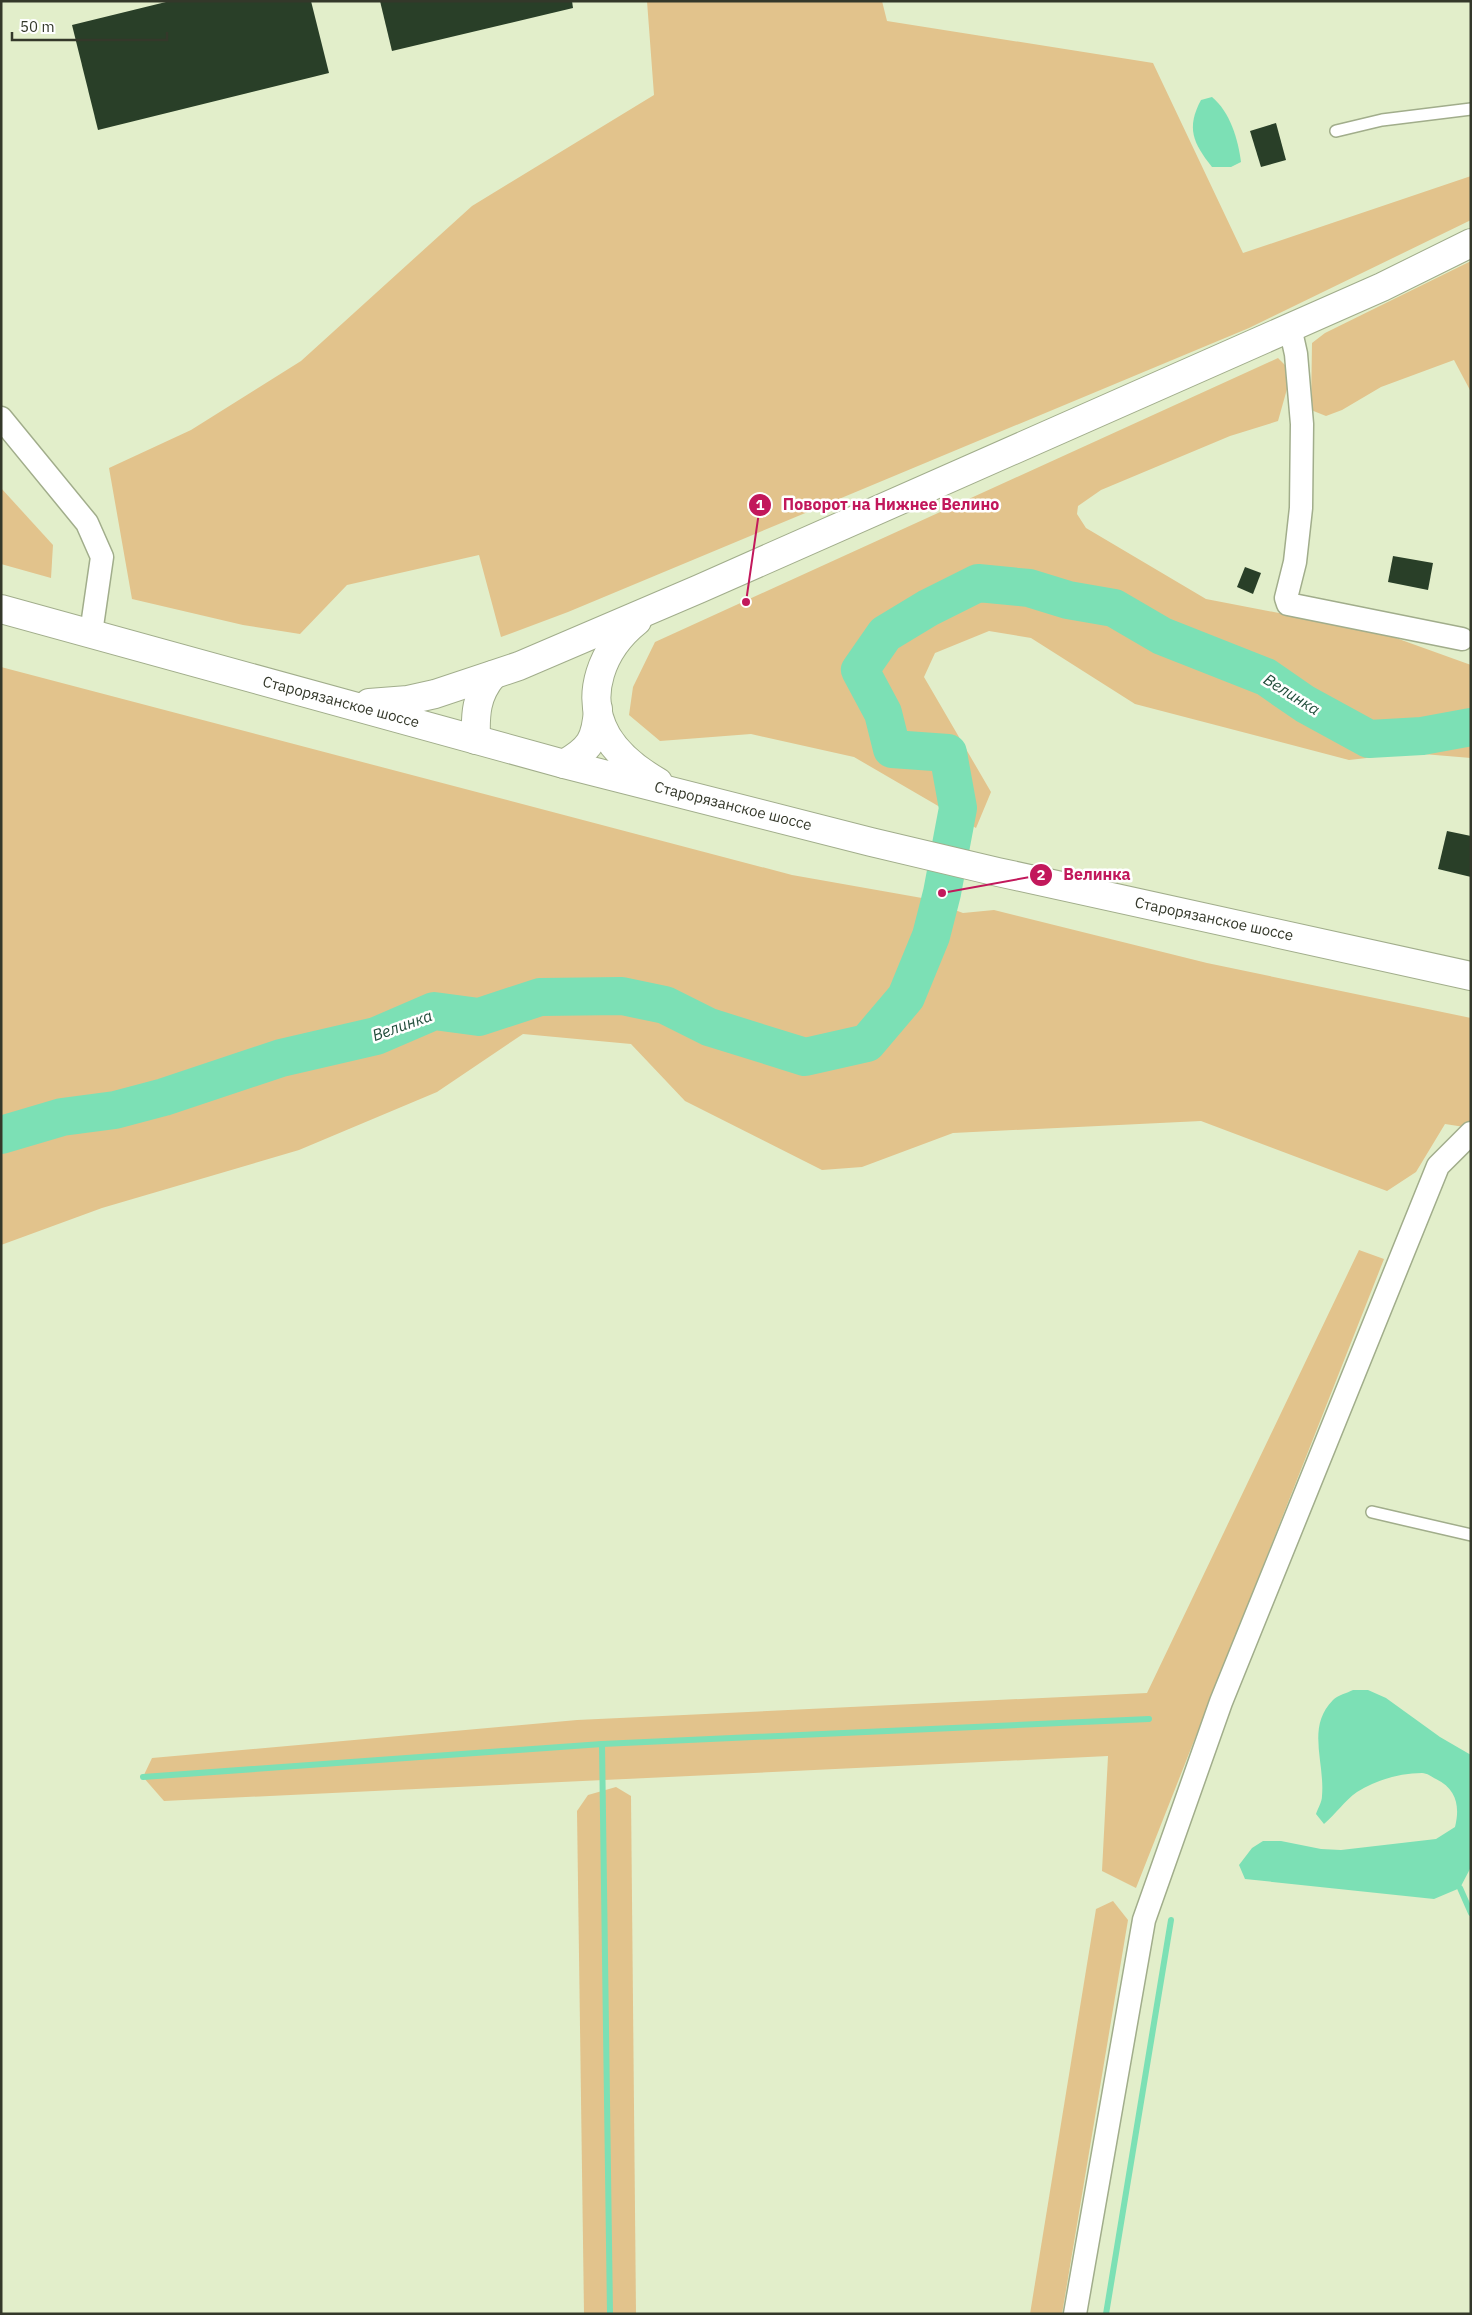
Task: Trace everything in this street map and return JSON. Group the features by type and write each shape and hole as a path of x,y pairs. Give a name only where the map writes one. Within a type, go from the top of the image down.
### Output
{"street":[{"path":"347,704 408,700 444,691 493,675 544,655 1382,287 1471,243"},
{"path":"1290,327 1296,354 1302,424 1301,499 1295,562 1286,598 1288,604 1462,639"},
{"path":"1,418 87,523 102,557 91,633"},
{"name":"Старорязанское шоссе","path":"1,609 564,764 871,842 998,872 1471,976"},
{"path":"564,764 580,755 590,744 597,730 597,690 600,671 610,650 626,630 652,609"},
{"path":"476,740 478,700 483,686 493,675"},
{"path":"598,709 606,735 620,754 645,774 675,791"},
{"path":"1075,2314 1144,1920 1220,1702 1438,1166 1471,1133"}],"lane":[{"path":"1336,132 1382,120 1471,109"},
{"path":"1372,1512 1471,1535"}],"shaded area":[{"path":"647,1 882,1 887,21 1153,63 1243,253 1471,176 1471,220 1249,328 568,612 501,637 479,555 347,585 300,634 243,625 132,599 109,468 191,430 301,361 472,206 654,95"},
{"path":"1212,97 1224,110 1238,144 1241,162 1231,167 1212,167 1196,143 1193,127 1196,110 1201,100"},
{"path":"1471,261 1471,392 1454,360 1381,387 1342,410 1326,416 1311,410 1312,343 1325,333"},
{"path":"1278,358 1287,367 1287,389 1278,421 1230,436 1101,490 1078,506 1077,514 1086,528 1206,599 1382,633 1471,665 1471,758 1411,753 1349,760 1135,704 1031,638 989,631 935,653 924,677 991,792 976,828 854,757 751,734 660,741 629,715 633,687 655,642"},
{"path":"1,488 53,545 51,578 1,564"},
{"path":"1,667 792,875 922,898 963,913 994,910 1207,963 1471,1018 1471,1128 1445,1124 1416,1172 1387,1191 1201,1121 953,1133 862,1167 822,1170 685,1101 631,1044 523,1034 437,1092 299,1150 102,1208 1,1245"},
{"path":"1359,1250 1384,1259 1136,1888 1102,1871 1108,1756 164,1801 143,1777 152,1758 577,1720 1147,1693"},
{"path":"1353,1690 1368,1690 1386,1698 1440,1737 1471,1755 1471,1867 1460,1888 1434,1899 1245,1879 1239,1865 1252,1848 1263,1841 1281,1841 1321,1849 1341,1850 1436,1839 1455,1827 1457,1806 1453,1793 1443,1783 1428,1774 1422,1773 1397,1776 1364,1788 1348,1799 1324,1824 1316,1814 1322,1796 1318,1745 1320,1722 1325,1710 1333,1700"},
{"path":"616,1787 631,1796 636,2314 584,2314 577,1811 588,1795"},
{"path":"1113,1901 1128,1920 1062,2314 1030,2314 1096,1909"}],"building":[{"path":"170,1 311,1 329,73 98,130 72,25"},
{"path":"380,1 572,1 573,8 392,51"},
{"path":"1276,123 1286,160 1261,167 1250,131"},
{"path":"1393,556 1433,563 1428,590 1388,582"},
{"path":"1245,567 1261,573 1253,594 1237,587"},
{"path":"1447,831 1471,836 1471,877 1438,869"}],"waterway":[{"name":"Велинка","path":"1,1135 62,1117 115,1110 164,1097 281,1058 376,1036 434,1011 479,1017 540,997 622,996 665,1005 709,1027 805,1057 867,1043 906,997 931,936 942,893 958,808 948,753 892,749 883,713 860,670 885,634 928,608 978,583 1029,588 1068,600 1114,608 1162,636 1266,677 1305,704 1369,739 1422,736 1471,727"},
{"path":"143,1777 602,1744 1149,1719"},
{"path":"602,1744 610,2314"},
{"path":"1460,1888 1471,1913"},
{"path":"1106,2314 1171,1920"}],"place":[{"name":"Поворот на Нижнее Велино","path":"746,602"},
{"name":"Велинка","path":"942,893"}]}
